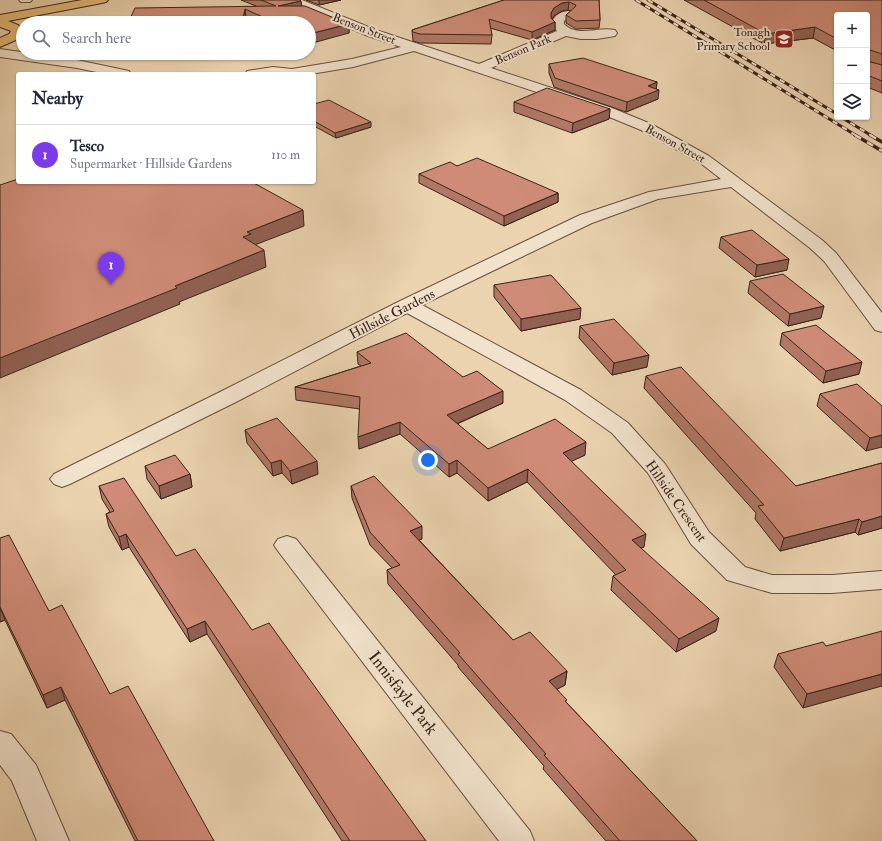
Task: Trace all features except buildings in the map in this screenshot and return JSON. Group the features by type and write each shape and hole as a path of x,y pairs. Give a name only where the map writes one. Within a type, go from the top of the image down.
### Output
{"main road":[{"path":"0,19 36,11 103,0"},
{"path":"52,16 103,0"},
{"path":"0,23 10,25 16,30"},
{"path":"0,43 16,35"}],"street":[{"name":"Benson Street","path":"292,0 372,33 607,111 646,127 704,159 816,244 830,257 882,326"},
{"name":"Benson Park","path":"566,32 558,24 558,20 568,14"},
{"name":"Benson Park","path":"480,68 566,32 592,35 611,33"},
{"name":"Benson Street","path":"302,72 353,63 414,47"},
{"path":"0,53 16,55"},
{"path":"49,60 115,72"},
{"path":"66,60 77,64"},
{"name":"Benson Street","path":"321,81 353,63"},
{"name":"Hillside Gardens","path":"62,479 228,397 407,305 586,219 655,195 734,182"},
{"name":"Hillside Crescent","path":"407,305 573,395 620,428 657,469 700,538 736,574 772,584 832,584 882,580"},
{"name":"Innisfayle Park","path":"287,545 518,841"},
{"path":"0,743 25,774 54,841"}],"railway":[{"path":"636,0 857,136"},
{"path":"648,0 834,112"},
{"path":"846,120 872,136"},
{"path":"855,135 882,151"},
{"path":"870,135 882,142"}],"place":[{"name":"Tonagh Primary School","path":"784,39"},
{"name":"Tesco","path":"111,285"}]}
